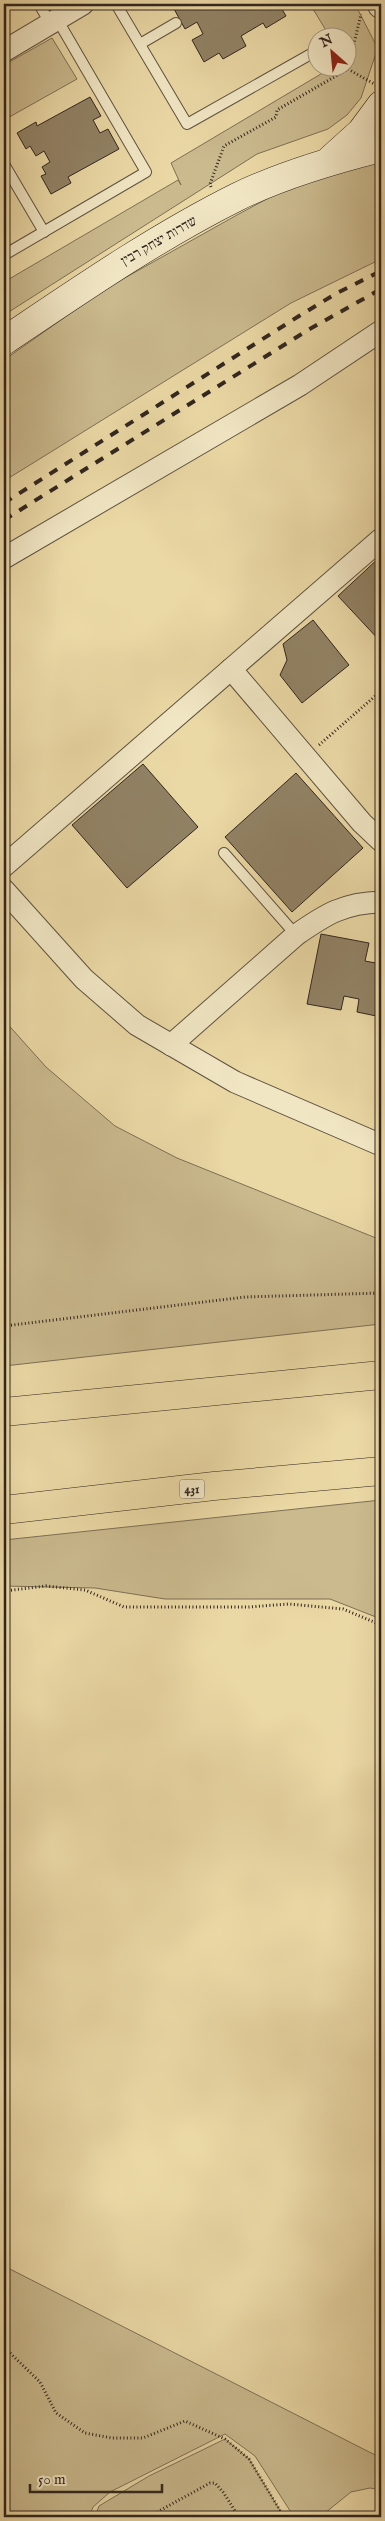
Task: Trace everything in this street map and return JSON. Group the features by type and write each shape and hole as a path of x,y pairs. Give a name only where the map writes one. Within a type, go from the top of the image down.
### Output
{"highway":[{"path":"4,1412 381,1375"},
{"name":"431","path":"4,1510 214,1486 381,1471"}],"main road":[{"name":"שדרות יצחק רבין","path":"326,163 361,132 381,105"},
{"name":"שדרות יצחק רבין","path":"4,341 119,264 219,207 266,184 326,163 381,148"}],"street":[{"path":"4,51 83,4"},
{"path":"4,558 300,385 381,332"},
{"path":"4,866 381,539"},
{"path":"231,668 362,823 381,841"},
{"path":"4,890 84,979 136,1025 235,1082 381,1144"},
{"path":"171,1045 296,935 340,908 364,902 381,902"}],"lane":[{"path":"4,255 146,172 54,21 39,4"},
{"path":"116,4 187,124 308,56"},
{"path":"140,44 176,23"},
{"path":"4,164 44,232"},
{"path":"224,853 296,935"}],"path":[{"path":"358,46 375,7"},
{"path":"358,75 381,88"},
{"path":"219,207 210,184 224,146 276,117 278,110 333,78"},
{"path":"306,757 381,691"},
{"path":"4,1326 244,1297 381,1293"},
{"path":"4,1591 46,1586 85,1590 124,1607 221,1607 289,1604 343,1609 381,1625"},
{"path":"4,2351 8,2351 40,2382 56,2412 85,2432 112,2438 143,2438 185,2421 225,2439 249,2459 284,2517"},
{"path":"148,2517 215,2483 239,2517"},
{"path":"226,2517 236,2512"}],"shaded area":[{"path":"310,4 355,4 376,45 376,53 361,98 347,115 328,129 257,154 4,315 4,282 178,180 181,185 171,163 314,78 358,78 358,28 325,28"},
{"path":"52,38 77,79 4,120 4,65"},
{"path":"381,154 381,259 291,303 4,481 4,360 105,289 237,215 313,174"},
{"path":"4,1020 46,1067 115,1126 177,1158 381,1240 381,1324 4,1366"},
{"path":"381,1500 381,1619 330,1599 165,1599 95,1588 4,1586 4,1540"},
{"path":"4,2266 381,2458 381,2490 370,2488 351,2492 320,2517 294,2517 255,2456 225,2434 110,2492 93,2507 89,2517 4,2517"},
{"path":"225,2439 249,2459 284,2517 95,2517 99,2506 149,2476"}],"building":[{"path":"177,4 279,4 286,16 266,28 263,23 241,36 246,46 223,59 219,53 204,62 192,40 203,34 197,22 185,29 173,7"},
{"path":"90,97 101,116 93,120 100,133 108,129 119,149 68,177 71,183 51,194 41,176 46,174 42,167 50,162 44,151 36,156 30,146 26,149 17,133 36,122 37,126"},
{"path":"381,556 381,642 338,596"},
{"path":"313,620 349,665 302,703 280,675 287,660 283,644"},
{"path":"143,764 198,827 127,888 72,825"},
{"path":"296,773 363,848 292,912 225,837"},
{"path":"321,934 369,943 365,961 381,964 381,1017 357,1012 359,999 344,996 341,1010 307,1004"}],"railway":[{"path":"4,503 299,316 337,293 381,271"},
{"path":"4,520 308,330 381,289"}]}
